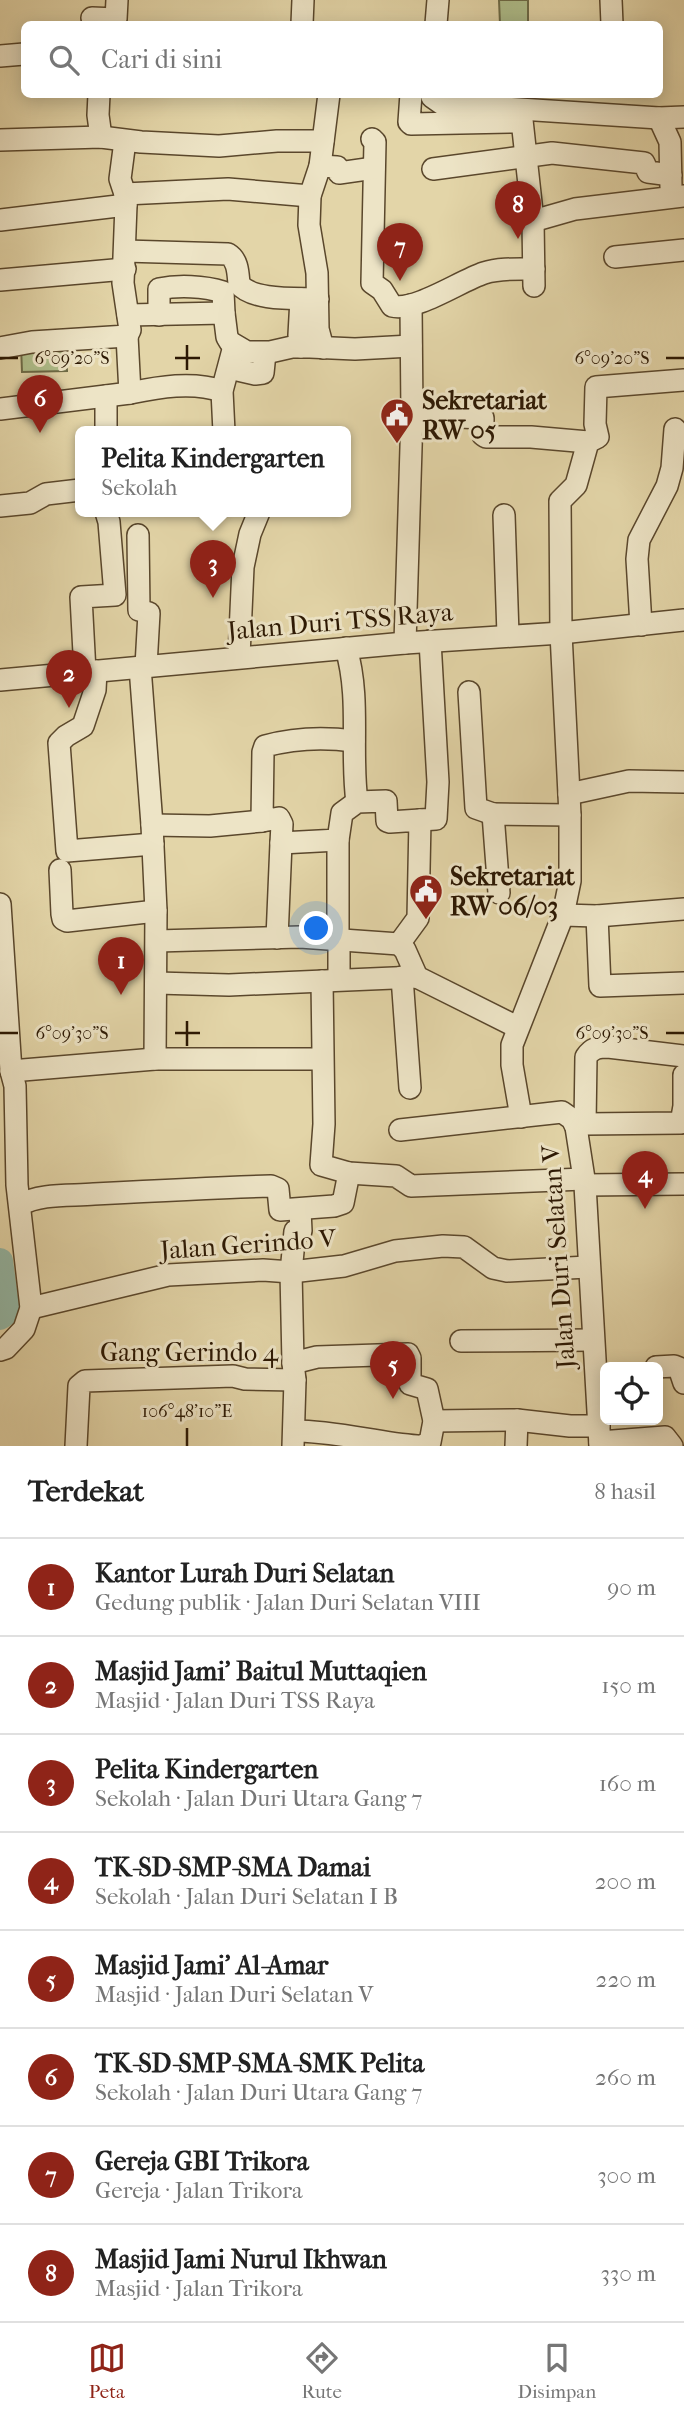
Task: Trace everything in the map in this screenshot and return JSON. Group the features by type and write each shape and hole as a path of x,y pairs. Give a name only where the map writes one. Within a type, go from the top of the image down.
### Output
{"street":[{"path":"92,14 116,19 117,0"},
{"path":"302,21 303,0"},
{"path":"436,21 438,0"},
{"path":"611,0 612,21"},
{"path":"0,56 21,54"},
{"path":"99,98 101,136"},
{"path":"301,347 299,335 317,273 309,225 310,196 320,166 328,98"},
{"path":"411,98 411,124 522,117 615,104 659,118 684,117"},
{"path":"433,98 442,104 522,117"},
{"path":"372,139 375,142 373,283 383,290 392,306 411,305 498,270 534,278 533,221 522,117"},
{"path":"659,118 670,142 676,189"},
{"path":"0,140 101,136 125,141 219,146 323,141"},
{"path":"125,141 120,179 126,200 123,297 130,393"},
{"path":"433,169 552,153 644,163 648,172 676,189"},
{"path":"320,166 337,167 339,173 374,168"},
{"path":"0,220 126,200 228,189 310,196"},
{"path":"533,221 575,209 676,189"},
{"path":"615,257 684,250"},
{"path":"0,281 125,260 228,254 238,268 239,284 246,290 289,299 309,299"},
{"path":"0,348 127,325 159,315 159,289 183,287 223,292 227,337 234,346 247,352 265,353 301,347 355,349 411,346"},
{"path":"309,299 323,348"},
{"path":"405,643 412,415 411,305"},
{"path":"224,426 222,391 234,346"},
{"path":"229,368 255,374 263,373 265,353"},
{"path":"412,415 482,418 482,435 486,438 531,437 588,442 598,437 595,424 596,387 684,380"},
{"path":"0,409 185,385 211,387 222,391"},
{"path":"106,396 106,426"},
{"path":"641,625 637,559 639,540 676,482 672,468 675,429"},
{"path":"521,1117 512,1065 512,1045 517,1027 548,958 563,915 570,881 570,804 561,633 560,501 576,485 588,442"},
{"path":"0,506 30,503 46,494 75,491"},
{"path":"504,515 508,635"},
{"path":"107,517 115,595 81,597 95,690 83,726 60,743 67,851 153,834 279,818 282,824 276,938"},
{"path":"239,656 243,567 250,534 257,517"},
{"path":"138,534 139,610 149,613 143,667 157,942 155,1059"},
{"name":"Jalan Duri TSS Raya","path":"0,680 239,656 561,633 684,620"},
{"path":"430,641 438,782 436,819 387,821 386,801 357,802 342,813 338,839 339,940 331,978 321,1059 324,1124 321,1165 349,1173 396,1176 417,1187 684,1184"},
{"path":"346,648 355,692 353,776 357,802"},
{"path":"469,692 476,808 493,814 570,804 629,781 684,782"},
{"path":"262,821 265,746 295,740 354,741"},
{"path":"493,814 499,893"},
{"path":"399,944 418,918 420,820"},
{"path":"281,843 338,839"},
{"path":"60,870 62,915 67,921 156,911"},
{"path":"0,904 11,1071 15,1086 17,1185 32,1308 24,1329 6,1348 0,1350"},
{"path":"563,915 597,916 684,909"},
{"path":"597,916 600,986 684,983"},
{"path":"157,942 300,937 399,944 405,950 409,977 410,1088"},
{"path":"157,983 229,985 331,978 409,977 517,1027"},
{"path":"684,1056 597,1047 586,1057 580,1121 681,1123 684,1075"},
{"path":"11,1071 155,1059 321,1059"},
{"name":"Jalan Duri Selatan V","path":"400,1130 562,1112 580,1121 593,1340 600,1372 599,1438"},
{"path":"20,1205 26,1201 54,1197 164,1189 271,1186 278,1189 280,1210 300,1210 343,1203 349,1173"},
{"path":"585,1186 684,1190"},
{"path":"294,1438 335,1433 363,1437 384,1444 420,1446 430,1442 434,1421 427,1389 410,1384 408,1354 317,1357 294,1371 291,1272 295,1231 301,1231 300,1210"},
{"name":"Jalan Gerindo V","path":"32,1308 168,1275 263,1270 291,1272 344,1266 395,1251 443,1246 464,1247 493,1268 507,1271 588,1267"},
{"path":"461,1341 593,1340"},
{"path":"663,1367 678,1368 684,1383"},
{"name":"Gang Gerindo 4","path":"76,1446 79,1386 85,1381 233,1376 245,1379 294,1371 294,1438"},
{"path":"434,1421 517,1420 570,1426 599,1438 665,1437 672,1446"},
{"path":"516,1446 517,1420"}],"green space":[{"path":"499,0 528,0 528,21 500,21"},
{"path":"66,343 67,371 22,372 21,345"}],"waterway":[{"path":"0,1261 7,1312 0,1317"}],"place":[{"name":"Masjid Jami Nurul Ikhwan","path":"518,239"},
{"name":"Gereja GBI Trikora","path":"400,281"},
{"name":"TK-SD-SMP-SMA-SMK Pelita","path":"40,433"},
{"name":"Sekretariat RW 05","path":"397,445"},
{"name":"Pelita Kindergarten","path":"213,598"},
{"name":"Masjid Jami' Baitul Muttaqien","path":"69,708"},
{"name":"Sekretariat RW 06/03","path":"426,921"},
{"name":"Kantor Lurah Duri Selatan","path":"121,995"},
{"name":"TK-SD-SMP-SMA Damai","path":"645,1209"},
{"name":"Masjid Jami' Al-Amar","path":"393,1399"}]}
